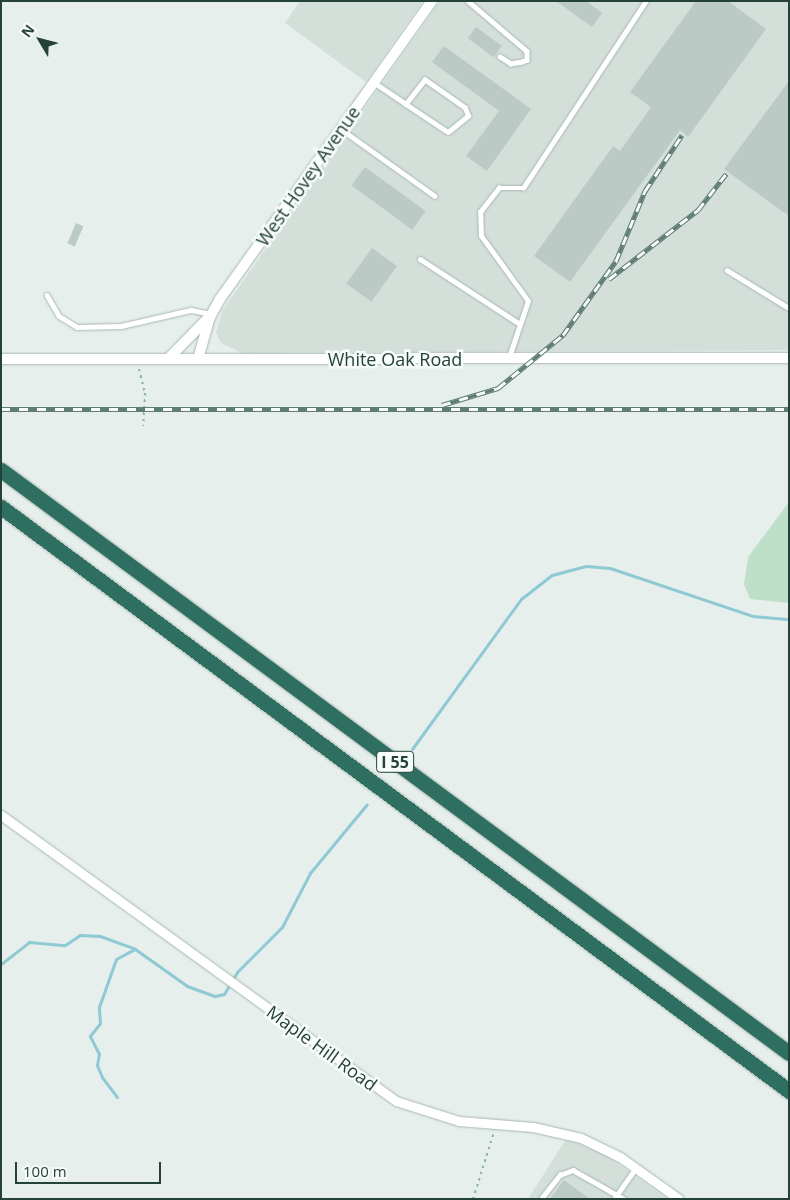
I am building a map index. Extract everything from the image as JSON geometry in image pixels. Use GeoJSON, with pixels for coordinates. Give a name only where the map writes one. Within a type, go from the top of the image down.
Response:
{"type":"FeatureCollection","features":[{"type":"Feature","properties":{"kind":"highway","name":"I 55"},"geometry":{"type":"LineString","coordinates":[[1,470],[789,1053]]}},
{"type":"Feature","properties":{"kind":"highway","name":"I 55"},"geometry":{"type":"LineString","coordinates":[[1,507],[789,1091]]}},
{"type":"Feature","properties":{"kind":"street","name":"West Hovey Avenue"},"geometry":{"type":"LineString","coordinates":[[198,359],[210,315],[432,1]]}},
{"type":"Feature","properties":{"kind":"street"},"geometry":{"type":"LineString","coordinates":[[168,359],[210,315]]}},
{"type":"Feature","properties":{"kind":"street","name":"White Oak Road"},"geometry":{"type":"LineString","coordinates":[[1,359],[789,358]]}},
{"type":"Feature","properties":{"kind":"street","name":"Maple Hill Road"},"geometry":{"type":"LineString","coordinates":[[1,816],[396,1101],[459,1121],[574,1136],[636,1168],[679,1199]]}},
{"type":"Feature","properties":{"kind":"lane"},"geometry":{"type":"LineString","coordinates":[[468,1],[527,51],[527,60],[522,62],[511,64],[500,57]]}},
{"type":"Feature","properties":{"kind":"lane"},"geometry":{"type":"LineString","coordinates":[[508,359],[528,301],[482,236],[480,212],[499,188],[522,188],[646,1]]}},
{"type":"Feature","properties":{"kind":"lane"},"geometry":{"type":"LineString","coordinates":[[374,82],[406,104],[448,132],[468,116],[465,108],[425,80],[406,104]]}},
{"type":"Feature","properties":{"kind":"lane"},"geometry":{"type":"LineString","coordinates":[[341,129],[435,196]]}},
{"type":"Feature","properties":{"kind":"lane"},"geometry":{"type":"LineString","coordinates":[[420,259],[520,324]]}},
{"type":"Feature","properties":{"kind":"lane"},"geometry":{"type":"LineString","coordinates":[[727,270],[789,308]]}},
{"type":"Feature","properties":{"kind":"lane"},"geometry":{"type":"LineString","coordinates":[[47,295],[59,316],[77,327],[121,326],[192,310],[210,315]]}},
{"type":"Feature","properties":{"kind":"lane"},"geometry":{"type":"LineString","coordinates":[[616,1196],[636,1168]]}},
{"type":"Feature","properties":{"kind":"lane"},"geometry":{"type":"LineString","coordinates":[[541,1199],[560,1175],[573,1170],[624,1199]]}},
{"type":"Feature","properties":{"kind":"path"},"geometry":{"type":"LineString","coordinates":[[137,359],[145,393],[143,426]]}},
{"type":"Feature","properties":{"kind":"path"},"geometry":{"type":"LineString","coordinates":[[473,1199],[496,1125]]}},
{"type":"Feature","properties":{"kind":"shaded area"},"geometry":{"type":"Polygon","coordinates":[[[300,1],[423,1],[366,82],[285,23],[300,1]]]}},
{"type":"Feature","properties":{"kind":"shaded area"},"geometry":{"type":"Polygon","coordinates":[[[440,1],[789,1],[789,350],[242,353],[221,343],[216,333],[222,311],[440,1]]]}},
{"type":"Feature","properties":{"kind":"shaded area"},"geometry":{"type":"Polygon","coordinates":[[[566,1139],[604,1154],[668,1199],[528,1199],[566,1139]]]}},
{"type":"Feature","properties":{"kind":"green space"},"geometry":{"type":"Polygon","coordinates":[[[789,502],[789,603],[750,599],[744,584],[748,557],[789,502]]]}},
{"type":"Feature","properties":{"kind":"building"},"geometry":{"type":"Polygon","coordinates":[[[556,1],[586,1],[602,13],[592,27],[556,1]]]}},
{"type":"Feature","properties":{"kind":"building"},"geometry":{"type":"Polygon","coordinates":[[[696,1],[728,1],[766,29],[688,137],[680,130],[570,282],[534,256],[613,146],[620,151],[651,107],[630,92],[696,1]]]}},
{"type":"Feature","properties":{"kind":"building"},"geometry":{"type":"Polygon","coordinates":[[[476,27],[502,46],[494,57],[468,38],[476,27]]]}},
{"type":"Feature","properties":{"kind":"building"},"geometry":{"type":"Polygon","coordinates":[[[444,46],[531,109],[487,171],[466,156],[499,111],[432,62],[444,46]]]}},
{"type":"Feature","properties":{"kind":"building"},"geometry":{"type":"Polygon","coordinates":[[[789,81],[789,216],[724,169],[789,81]]]}},
{"type":"Feature","properties":{"kind":"building"},"geometry":{"type":"Polygon","coordinates":[[[365,167],[426,211],[412,230],[351,186],[365,167]]]}},
{"type":"Feature","properties":{"kind":"building"},"geometry":{"type":"Polygon","coordinates":[[[76,223],[83,226],[75,246],[67,243],[76,223]]]}},
{"type":"Feature","properties":{"kind":"building"},"geometry":{"type":"Polygon","coordinates":[[[372,248],[397,266],[371,302],[346,284],[372,248]]]}},
{"type":"Feature","properties":{"kind":"building"},"geometry":{"type":"Polygon","coordinates":[[[564,1180],[590,1199],[550,1199],[564,1180]]]}},
{"type":"Feature","properties":{"kind":"waterway"},"geometry":{"type":"LineString","coordinates":[[412,749],[521,599],[552,575],[586,566],[610,568],[753,616],[789,619]]}},
{"type":"Feature","properties":{"kind":"waterway"},"geometry":{"type":"LineString","coordinates":[[1,964],[29,942],[65,945],[80,935],[100,936],[135,949],[187,986],[215,996],[224,994],[237,972],[282,927],[310,873],[367,804]]}},
{"type":"Feature","properties":{"kind":"waterway"},"geometry":{"type":"LineString","coordinates":[[117,1097],[102,1077],[97,1065],[99,1054],[90,1036],[100,1023],[99,1007],[116,959],[135,949]]}},
{"type":"Feature","properties":{"kind":"railway"},"geometry":{"type":"LineString","coordinates":[[442,405],[498,388],[563,335],[616,261],[645,191],[682,135]]}},
{"type":"Feature","properties":{"kind":"railway"},"geometry":{"type":"LineString","coordinates":[[609,279],[698,210],[726,174]]}},
{"type":"Feature","properties":{"kind":"railway"},"geometry":{"type":"LineString","coordinates":[[1,409],[789,409]]}}]}
